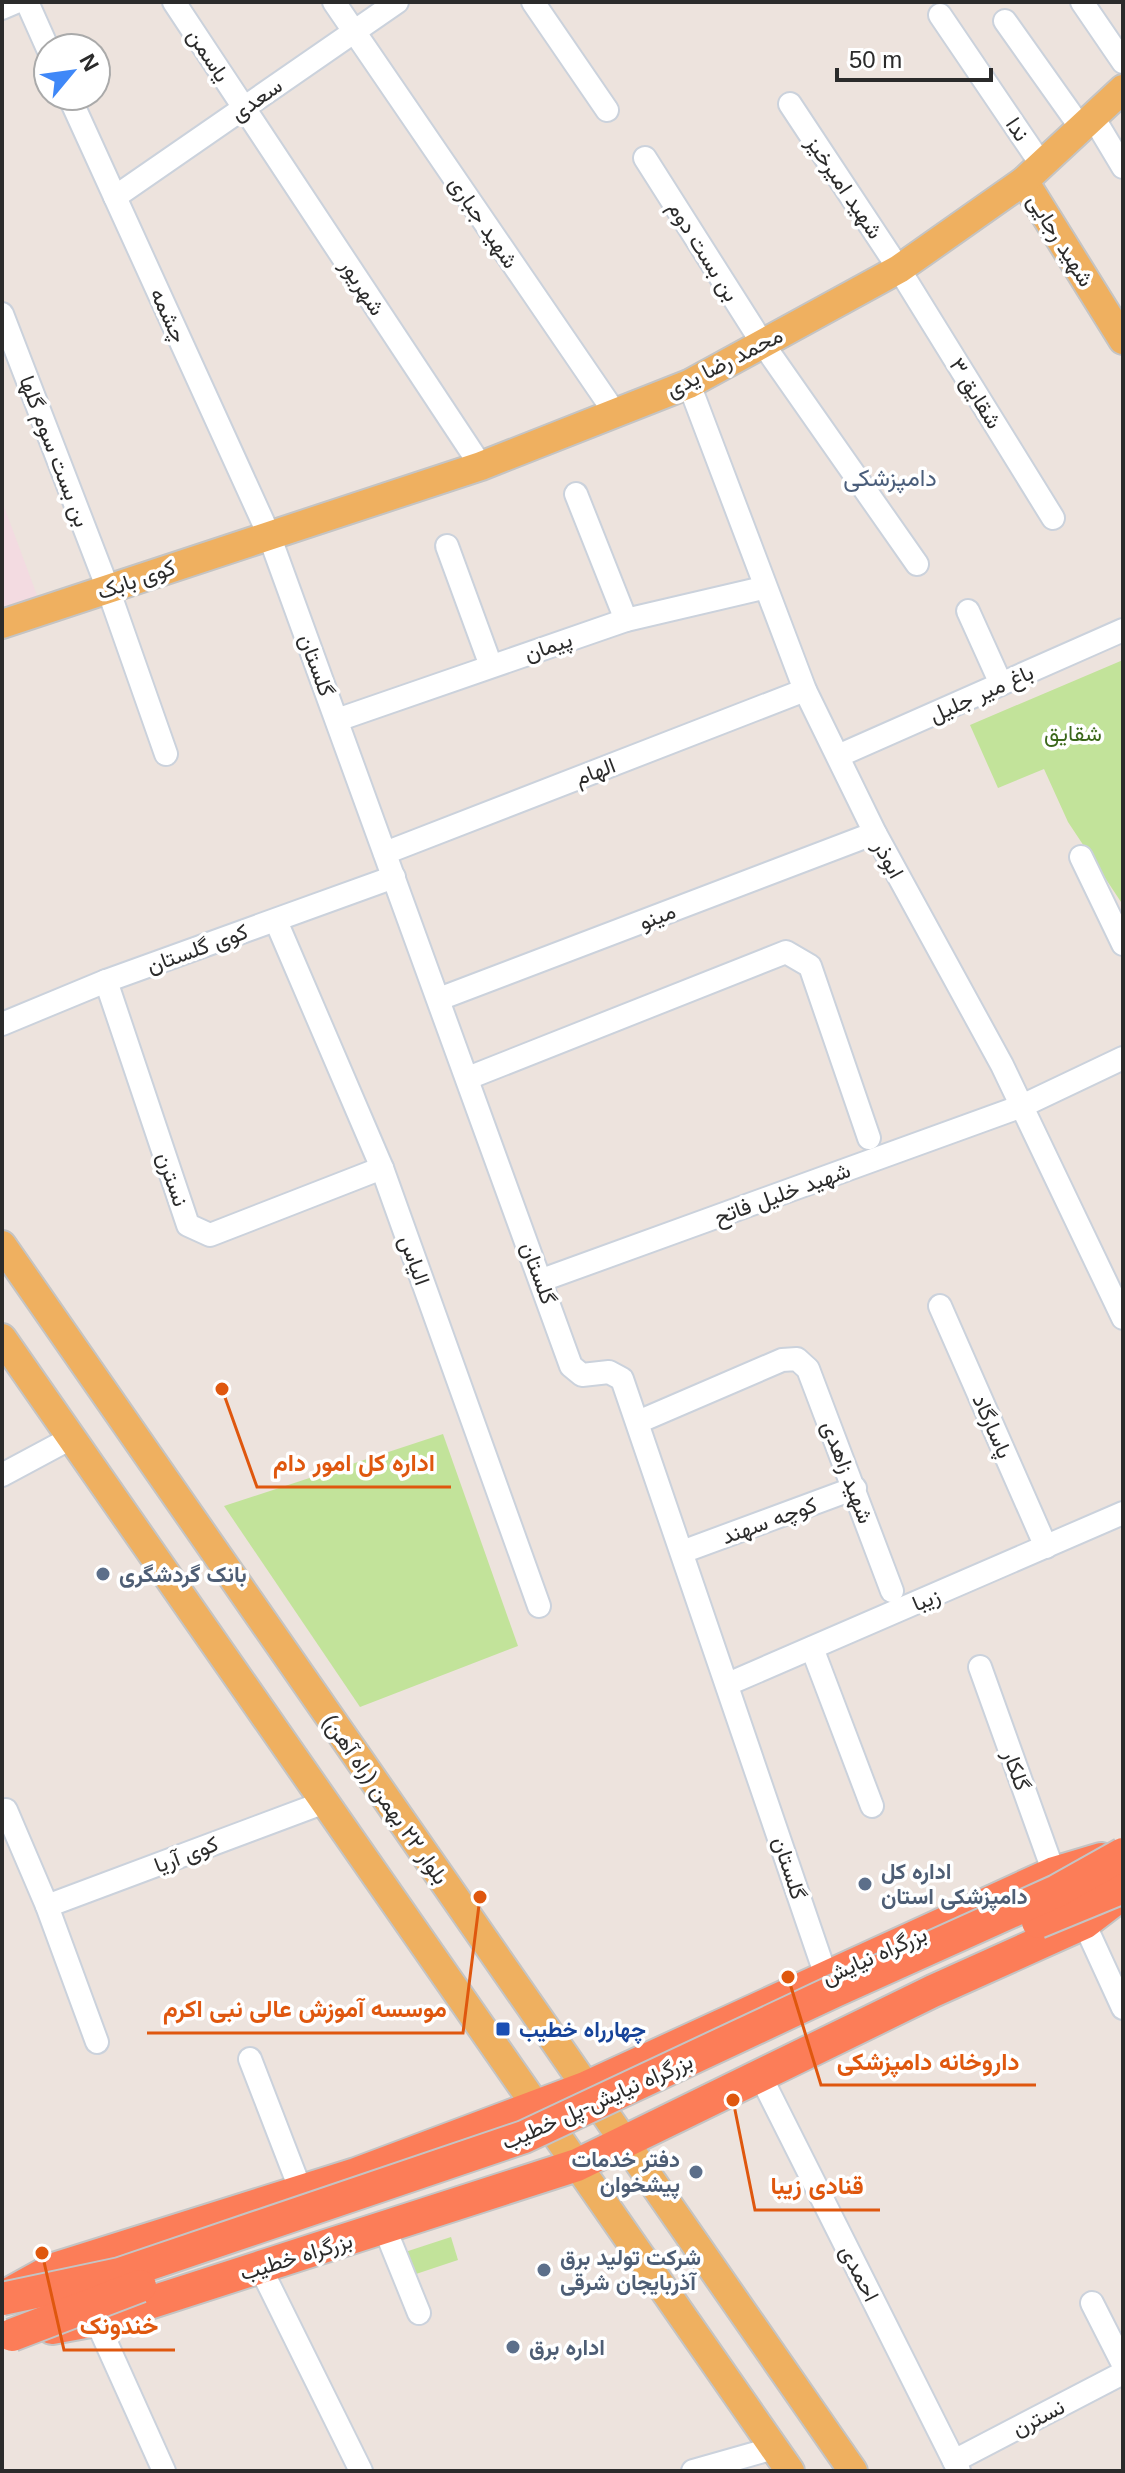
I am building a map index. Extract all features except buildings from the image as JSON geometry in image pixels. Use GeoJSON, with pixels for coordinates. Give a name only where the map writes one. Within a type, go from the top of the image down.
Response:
{"type":"FeatureCollection","features":[{"type":"Feature","properties":{"kind":"highway","name":"بزرگراه نیایش"},"geometry":{"type":"LineString","coordinates":[[537,2106],[585,2088],[1054,1873],[1123,1853]]}},
{"type":"Feature","properties":{"kind":"highway","name":"بزرگراه نیایش-پل خطیب"},"geometry":{"type":"LineString","coordinates":[[2,2298],[120,2274],[524,2137],[1057,1891],[1123,1853]]}},
{"type":"Feature","properties":{"kind":"highway","name":"بزرگراه نیایش-پل خطیب"},"geometry":{"type":"LineString","coordinates":[[5,2338],[125,2291],[531,2156],[841,2009],[1123,1887]]}},
{"type":"Feature","properties":{"kind":"highway"},"geometry":{"type":"LineString","coordinates":[[624,2142],[1084,1923],[1123,1893]]}},
{"type":"Feature","properties":{"kind":"highway"},"geometry":{"type":"LineString","coordinates":[[733,2020],[760,2075]]}},
{"type":"Feature","properties":{"kind":"highway"},"geometry":{"type":"LineString","coordinates":[[2,2298],[54,2269],[356,2174],[537,2106]]}},
{"type":"Feature","properties":{"kind":"highway","name":"بزرگراه خطیب"},"geometry":{"type":"LineString","coordinates":[[5,2338],[96,2320],[380,2231],[577,2165],[624,2142]]}},
{"type":"Feature","properties":{"kind":"highway"},"geometry":{"type":"LineString","coordinates":[[410,2153],[400,2173],[404,2194],[411,2203],[432,2214]]}},
{"type":"Feature","properties":{"kind":"highway"},"geometry":{"type":"LineString","coordinates":[[356,2174],[374,2174],[389,2182],[396,2200],[391,2220],[380,2231]]}},
{"type":"Feature","properties":{"kind":"main road","name":"محمد رضا یدی"},"geometry":{"type":"LineString","coordinates":[[269,535],[481,466],[689,384],[899,269],[1033,172],[1123,89]]}},
{"type":"Feature","properties":{"kind":"main road","name":"شهید رجایی"},"geometry":{"type":"LineString","coordinates":[[1033,172],[1123,340]]}},
{"type":"Feature","properties":{"kind":"main road","name":"کوی بابک"},"geometry":{"type":"LineString","coordinates":[[2,624],[269,535]]}},
{"type":"Feature","properties":{"kind":"main road","name":"بلوار ۲۲ بهمن (راه آهن)"},"geometry":{"type":"LineString","coordinates":[[2,1245],[853,2471]]}},
{"type":"Feature","properties":{"kind":"main road"},"geometry":{"type":"LineString","coordinates":[[2,1338],[790,2471]]}},
{"type":"Feature","properties":{"kind":"street"},"geometry":{"type":"LineString","coordinates":[[2,8],[16,2]]}},
{"type":"Feature","properties":{"kind":"street"},"geometry":{"type":"LineString","coordinates":[[27,2],[40,32]]}},
{"type":"Feature","properties":{"kind":"street","name":"یاسمن"},"geometry":{"type":"LineString","coordinates":[[174,2],[244,108]]}},
{"type":"Feature","properties":{"kind":"street","name":"شهید جباری"},"geometry":{"type":"LineString","coordinates":[[334,2],[615,413]]}},
{"type":"Feature","properties":{"kind":"street","name":"سعدی"},"geometry":{"type":"LineString","coordinates":[[115,197],[397,2]]}},
{"type":"Feature","properties":{"kind":"street"},"geometry":{"type":"LineString","coordinates":[[533,2],[607,110]]}},
{"type":"Feature","properties":{"kind":"street"},"geometry":{"type":"LineString","coordinates":[[1082,2],[1123,62]]}},
{"type":"Feature","properties":{"kind":"street","name":"ندا"},"geometry":{"type":"LineString","coordinates":[[940,15],[1033,172]]}},
{"type":"Feature","properties":{"kind":"street"},"geometry":{"type":"LineString","coordinates":[[1005,21],[1123,167]]}},
{"type":"Feature","properties":{"kind":"street","name":"شهید امیرخیز"},"geometry":{"type":"LineString","coordinates":[[790,104],[899,269]]}},
{"type":"Feature","properties":{"kind":"street","name":"شهریور"},"geometry":{"type":"LineString","coordinates":[[244,108],[481,466]]}},
{"type":"Feature","properties":{"kind":"street","name":"چشمه"},"geometry":{"type":"LineString","coordinates":[[76,112],[269,535]]}},
{"type":"Feature","properties":{"kind":"street","name":"بن بست دوم"},"geometry":{"type":"LineString","coordinates":[[645,158],[763,344],[917,564]]}},
{"type":"Feature","properties":{"kind":"street","name":"شقایق ۳"},"geometry":{"type":"LineString","coordinates":[[899,269],[1053,518]]}},
{"type":"Feature","properties":{"kind":"street","name":"بن بست سوم گلها"},"geometry":{"type":"LineString","coordinates":[[2,314],[108,589],[166,754]]}},
{"type":"Feature","properties":{"kind":"street","name":"ابوذر"},"geometry":{"type":"LineString","coordinates":[[689,384],[763,588],[805,690],[875,833],[1022,1106],[1123,1318]]}},
{"type":"Feature","properties":{"kind":"street"},"geometry":{"type":"LineString","coordinates":[[576,494],[626,620]]}},
{"type":"Feature","properties":{"kind":"street","name":"گلستان"},"geometry":{"type":"LineString","coordinates":[[269,535],[575,1372],[616,1373],[622,1379],[826,1976]]}},
{"type":"Feature","properties":{"kind":"street"},"geometry":{"type":"LineString","coordinates":[[447,546],[491,666]]}},
{"type":"Feature","properties":{"kind":"street","name":"پیمان"},"geometry":{"type":"LineString","coordinates":[[337,720],[626,620],[763,588]]}},
{"type":"Feature","properties":{"kind":"street"},"geometry":{"type":"LineString","coordinates":[[968,611],[1001,684]]}},
{"type":"Feature","properties":{"kind":"street","name":"باغ میر جلیل"},"geometry":{"type":"LineString","coordinates":[[838,756],[1123,630]]}},
{"type":"Feature","properties":{"kind":"street","name":"الهام"},"geometry":{"type":"LineString","coordinates":[[385,853],[805,690]]}},
{"type":"Feature","properties":{"kind":"street","name":"مینو"},"geometry":{"type":"LineString","coordinates":[[439,999],[875,833]]}},
{"type":"Feature","properties":{"kind":"street"},"geometry":{"type":"LineString","coordinates":[[1081,857],[1123,944]]}},
{"type":"Feature","properties":{"kind":"street","name":"کوی گلستان"},"geometry":{"type":"LineString","coordinates":[[2,1024],[106,981],[394,877]]}},
{"type":"Feature","properties":{"kind":"street","name":"الیاس"},"geometry":{"type":"LineString","coordinates":[[276,921],[382,1168],[539,1606]]}},
{"type":"Feature","properties":{"kind":"street"},"geometry":{"type":"LineString","coordinates":[[468,1078],[786,952],[810,966],[869,1138]]}},
{"type":"Feature","properties":{"kind":"street","name":"نسترن"},"geometry":{"type":"LineString","coordinates":[[106,981],[188,1225],[210,1235],[382,1168]]}},
{"type":"Feature","properties":{"kind":"street","name":"شهید خلیل فاتح"},"geometry":{"type":"LineString","coordinates":[[542,1280],[1022,1106],[1123,1058]]}},
{"type":"Feature","properties":{"kind":"street","name":"پاسارگاد"},"geometry":{"type":"LineString","coordinates":[[940,1306],[1046,1547]]}},
{"type":"Feature","properties":{"kind":"street","name":"شهید زاهدی"},"geometry":{"type":"LineString","coordinates":[[638,1422],[782,1360],[797,1359],[808,1369],[892,1591]]}},
{"type":"Feature","properties":{"kind":"street"},"geometry":{"type":"LineString","coordinates":[[2,1475],[71,1438]]}},
{"type":"Feature","properties":{"kind":"street","name":"کوچه سهند"},"geometry":{"type":"LineString","coordinates":[[682,1552],[855,1488]]}},
{"type":"Feature","properties":{"kind":"street","name":"زیبا"},"geometry":{"type":"LineString","coordinates":[[728,1684],[1123,1513]]}},
{"type":"Feature","properties":{"kind":"street"},"geometry":{"type":"LineString","coordinates":[[812,1648],[872,1806]]}},
{"type":"Feature","properties":{"kind":"street","name":"گلکار"},"geometry":{"type":"LineString","coordinates":[[980,1667],[1054,1873]]}},
{"type":"Feature","properties":{"kind":"street","name":"کوی آریا"},"geometry":{"type":"LineString","coordinates":[[47,1906],[325,1802]]}},
{"type":"Feature","properties":{"kind":"street"},"geometry":{"type":"LineString","coordinates":[[6,1810],[47,1906],[97,2042]]}},
{"type":"Feature","properties":{"kind":"street"},"geometry":{"type":"LineString","coordinates":[[1084,1923],[1123,2008]]}},
{"type":"Feature","properties":{"kind":"street"},"geometry":{"type":"LineString","coordinates":[[250,2059],[301,2191]]}},
{"type":"Feature","properties":{"kind":"street","name":"احمدی"},"geometry":{"type":"LineString","coordinates":[[760,2075],[956,2466]]}},
{"type":"Feature","properties":{"kind":"street"},"geometry":{"type":"LineString","coordinates":[[380,2231],[419,2313]]}},
{"type":"Feature","properties":{"kind":"street"},"geometry":{"type":"LineString","coordinates":[[260,2267],[361,2471]]}},
{"type":"Feature","properties":{"kind":"street"},"geometry":{"type":"LineString","coordinates":[[1092,2303],[1123,2364]]}},
{"type":"Feature","properties":{"kind":"street"},"geometry":{"type":"LineString","coordinates":[[96,2320],[164,2471]]}},
{"type":"Feature","properties":{"kind":"street","name":"نسترن"},"geometry":{"type":"LineString","coordinates":[[956,2466],[1123,2373]]}},
{"type":"Feature","properties":{"kind":"street"},"geometry":{"type":"LineString","coordinates":[[693,2471],[774,2448]]}},
{"type":"Feature","properties":{"kind":"shaded area"},"geometry":{"type":"Polygon","coordinates":[[[2,501],[38,598],[2,610],[2,501]]]}},
{"type":"Feature","properties":{"kind":"green space","name":"شقایق"},"geometry":{"type":"Polygon","coordinates":[[[1123,660],[1123,905],[1068,822],[1044,769],[998,788],[970,725],[1123,660]]]}},
{"type":"Feature","properties":{"kind":"green space"},"geometry":{"type":"Polygon","coordinates":[[[443,1434],[518,1646],[360,1707],[224,1506],[443,1434]]]}},
{"type":"Feature","properties":{"kind":"green space"},"geometry":{"type":"Polygon","coordinates":[[[451,2237],[458,2260],[410,2276],[402,2253],[451,2237]]]}},
{"type":"Feature","properties":{"kind":"place","name":"اداره کل امور دام"},"geometry":{"type":"Point","coordinates":[222,1389]}},
{"type":"Feature","properties":{"kind":"place","name":"بانک گردشگری"},"geometry":{"type":"Point","coordinates":[103,1574]}},
{"type":"Feature","properties":{"kind":"place","name":"اداره کل دامپزشکی استان"},"geometry":{"type":"Point","coordinates":[865,1884]}},
{"type":"Feature","properties":{"kind":"place","name":"موسسه آموزش عالی نبی اکرم"},"geometry":{"type":"Point","coordinates":[480,1897]}},
{"type":"Feature","properties":{"kind":"place","name":"داروخانه دامپزشکی"},"geometry":{"type":"Point","coordinates":[788,1977]}},
{"type":"Feature","properties":{"kind":"place","name":"چهارراه خطیب"},"geometry":{"type":"Point","coordinates":[503,2029]}},
{"type":"Feature","properties":{"kind":"place","name":"قنادی زیبا"},"geometry":{"type":"Point","coordinates":[733,2100]}},
{"type":"Feature","properties":{"kind":"place","name":"دفتر خدمات پیشخوان"},"geometry":{"type":"Point","coordinates":[696,2172]}},
{"type":"Feature","properties":{"kind":"place","name":"خندونک"},"geometry":{"type":"Point","coordinates":[42,2253]}},
{"type":"Feature","properties":{"kind":"place","name":"شرکت تولید برق آذربایجان شرقی"},"geometry":{"type":"Point","coordinates":[544,2270]}},
{"type":"Feature","properties":{"kind":"place","name":"اداره برق"},"geometry":{"type":"Point","coordinates":[513,2347]}},
{"type":"Feature","properties":{"kind":"district","name":"دامپزشکی"},"geometry":{"type":"Point","coordinates":[890,478]}}]}
